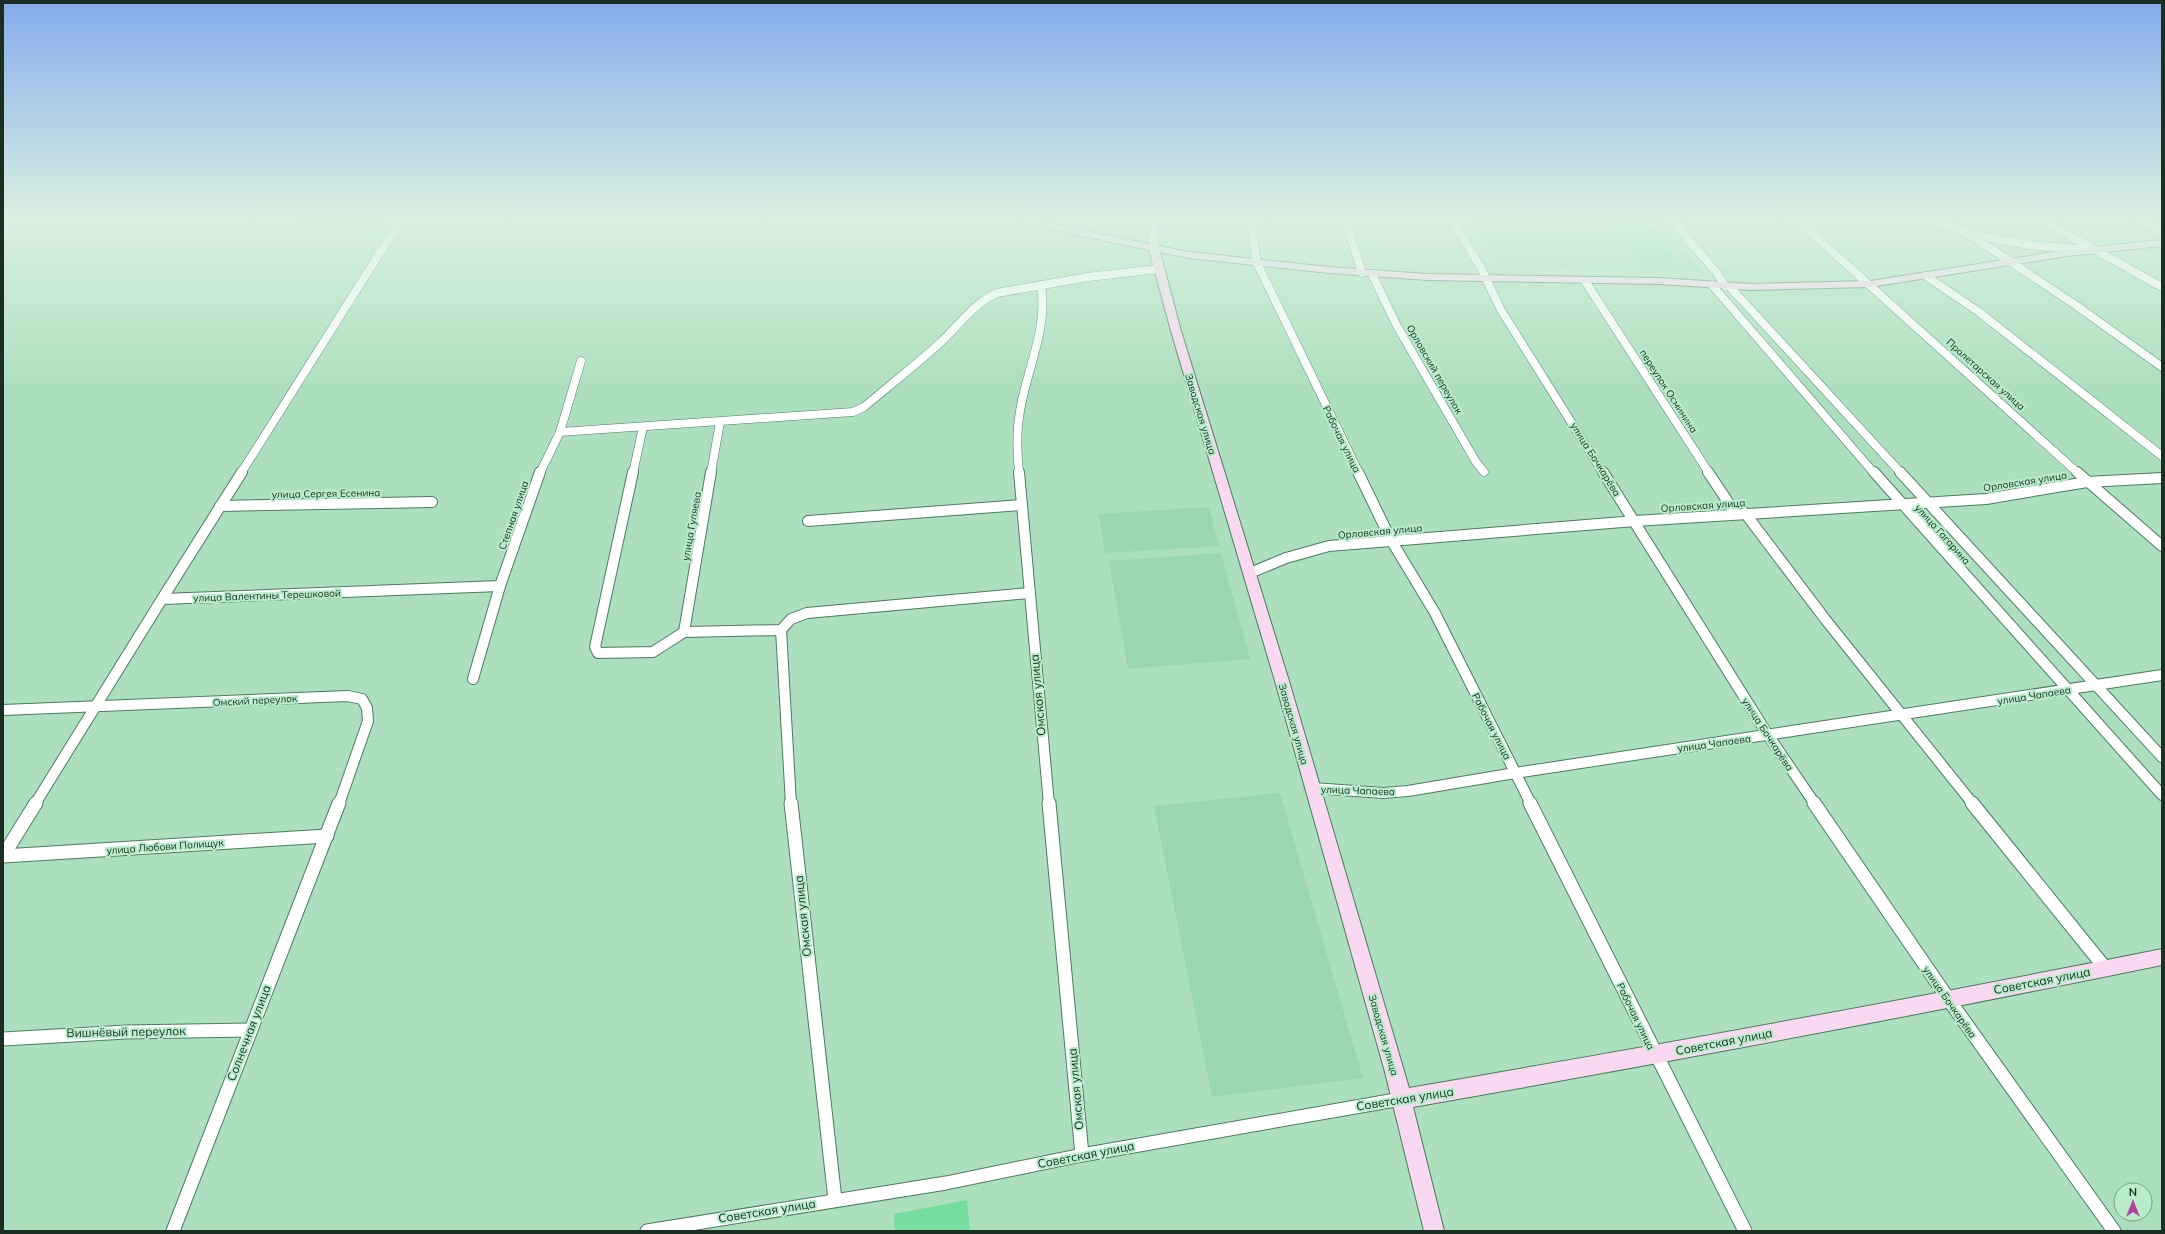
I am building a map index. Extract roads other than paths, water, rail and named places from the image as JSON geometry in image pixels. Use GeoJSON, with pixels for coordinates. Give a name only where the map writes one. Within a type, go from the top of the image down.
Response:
{"type":"FeatureCollection","features":[{"type":"Feature","properties":{"kind":"street"},"geometry":{"type":"LineString","coordinates":[[3,856],[94,707],[366,276]]}},
{"type":"Feature","properties":{"kind":"street"},"geometry":{"type":"LineString","coordinates":[[560,432],[853,412],[864,407],[943,340],[960,324],[967,312],[983,298],[997,293],[1092,276]]}},
{"type":"Feature","properties":{"kind":"street","name":"Заводская улица"},"geometry":{"type":"LineString","coordinates":[[1160,276],[1250,573],[1395,1072],[1434,1231]]}},
{"type":"Feature","properties":{"kind":"street","name":"Рабочая улица"},"geometry":{"type":"LineString","coordinates":[[1263,276],[1391,540],[1435,613],[1745,1231]]}},
{"type":"Feature","properties":{"kind":"street","name":"Орловский переулок"},"geometry":{"type":"LineString","coordinates":[[1373,276],[1397,326],[1476,462],[1484,472]]}},
{"type":"Feature","properties":{"kind":"street"},"geometry":{"type":"LineString","coordinates":[[1408,276],[1486,279],[1685,282],[1727,286],[1787,288],[1870,284],[1926,276],[1979,312],[2162,456]]}},
{"type":"Feature","properties":{"kind":"street","name":"улица Бочкарёва"},"geometry":{"type":"LineString","coordinates":[[1484,276],[1501,310],[1635,521],[1768,735],[1949,1000],[2114,1231]]}},
{"type":"Feature","properties":{"kind":"street","name":"улица Гагарина"},"geometry":{"type":"LineString","coordinates":[[1719,276],[2162,757]]}},
{"type":"Feature","properties":{"kind":"street","name":"Пролетарская улица"},"geometry":{"type":"LineString","coordinates":[[1860,276],[2087,482],[2162,546]]}},
{"type":"Feature","properties":{"kind":"street"},"geometry":{"type":"LineString","coordinates":[[2032,276],[2162,367]]}},
{"type":"Feature","properties":{"kind":"street"},"geometry":{"type":"LineString","coordinates":[[2140,276],[2162,287]]}},
{"type":"Feature","properties":{"kind":"street","name":"переулок Осминина"},"geometry":{"type":"LineString","coordinates":[[1585,280],[1666,409],[1741,514],[1904,714],[2106,968]]}},
{"type":"Feature","properties":{"kind":"street","name":"Омская улица"},"geometry":{"type":"LineString","coordinates":[[1040,285],[1043,302],[1035,362],[1021,405],[1017,454],[1028,593],[1082,1155]]}},
{"type":"Feature","properties":{"kind":"street","name":"улица Гагарина"},"geometry":{"type":"LineString","coordinates":[[1712,285],[1900,503],[2162,795]]}},
{"type":"Feature","properties":{"kind":"street","name":"Степная улица"},"geometry":{"type":"LineString","coordinates":[[473,679],[500,586],[539,474],[560,432],[581,361]]}},
{"type":"Feature","properties":{"kind":"street","name":"улица Гуляева"},"geometry":{"type":"LineString","coordinates":[[684,632],[720,422]]}},
{"type":"Feature","properties":{"kind":"street"},"geometry":{"type":"LineString","coordinates":[[643,427],[596,647],[598,653],[606,655],[653,652],[684,632],[781,630],[791,619],[807,613],[1028,593]]}},
{"type":"Feature","properties":{"kind":"street","name":"Орловская улица"},"geometry":{"type":"LineString","coordinates":[[1250,573],[1286,558],[1329,546],[1635,521],[1927,501],[1986,499],[2087,482],[2162,478]]}},
{"type":"Feature","properties":{"kind":"street","name":"улица Сергея Есенина"},"geometry":{"type":"LineString","coordinates":[[220,506],[432,502]]}},
{"type":"Feature","properties":{"kind":"street"},"geometry":{"type":"LineString","coordinates":[[808,520],[1022,505]]}},
{"type":"Feature","properties":{"kind":"street","name":"улица Валентины Терешковой"},"geometry":{"type":"LineString","coordinates":[[162,599],[500,586]]}},
{"type":"Feature","properties":{"kind":"street","name":"Омская улица"},"geometry":{"type":"LineString","coordinates":[[781,630],[790,795],[835,1200]]}},
{"type":"Feature","properties":{"kind":"street","name":"улица Чапаева"},"geometry":{"type":"LineString","coordinates":[[1313,788],[1383,793],[1408,791],[1515,773],[2162,675]]}},
{"type":"Feature","properties":{"kind":"street","name":"Омский переулок"},"geometry":{"type":"LineString","coordinates":[[3,710],[348,696],[362,699],[367,708],[368,721],[327,836]]}},
{"type":"Feature","properties":{"kind":"street","name":"улица Любови Полищук"},"geometry":{"type":"LineString","coordinates":[[3,856],[327,836]]}},
{"type":"Feature","properties":{"kind":"street","name":"Солнечная улица"},"geometry":{"type":"LineString","coordinates":[[173,1231],[204,1154],[250,1030],[327,836]]}},
{"type":"Feature","properties":{"kind":"street","name":"Советская улица"},"geometry":{"type":"LineString","coordinates":[[647,1231],[946,1183],[1082,1155],[1656,1055],[1803,1026],[1949,1000],[2162,957]]}},
{"type":"Feature","properties":{"kind":"street","name":"Вишнёвый переулок"},"geometry":{"type":"LineString","coordinates":[[3,1039],[63,1033],[137,1030],[250,1030]]}}]}
